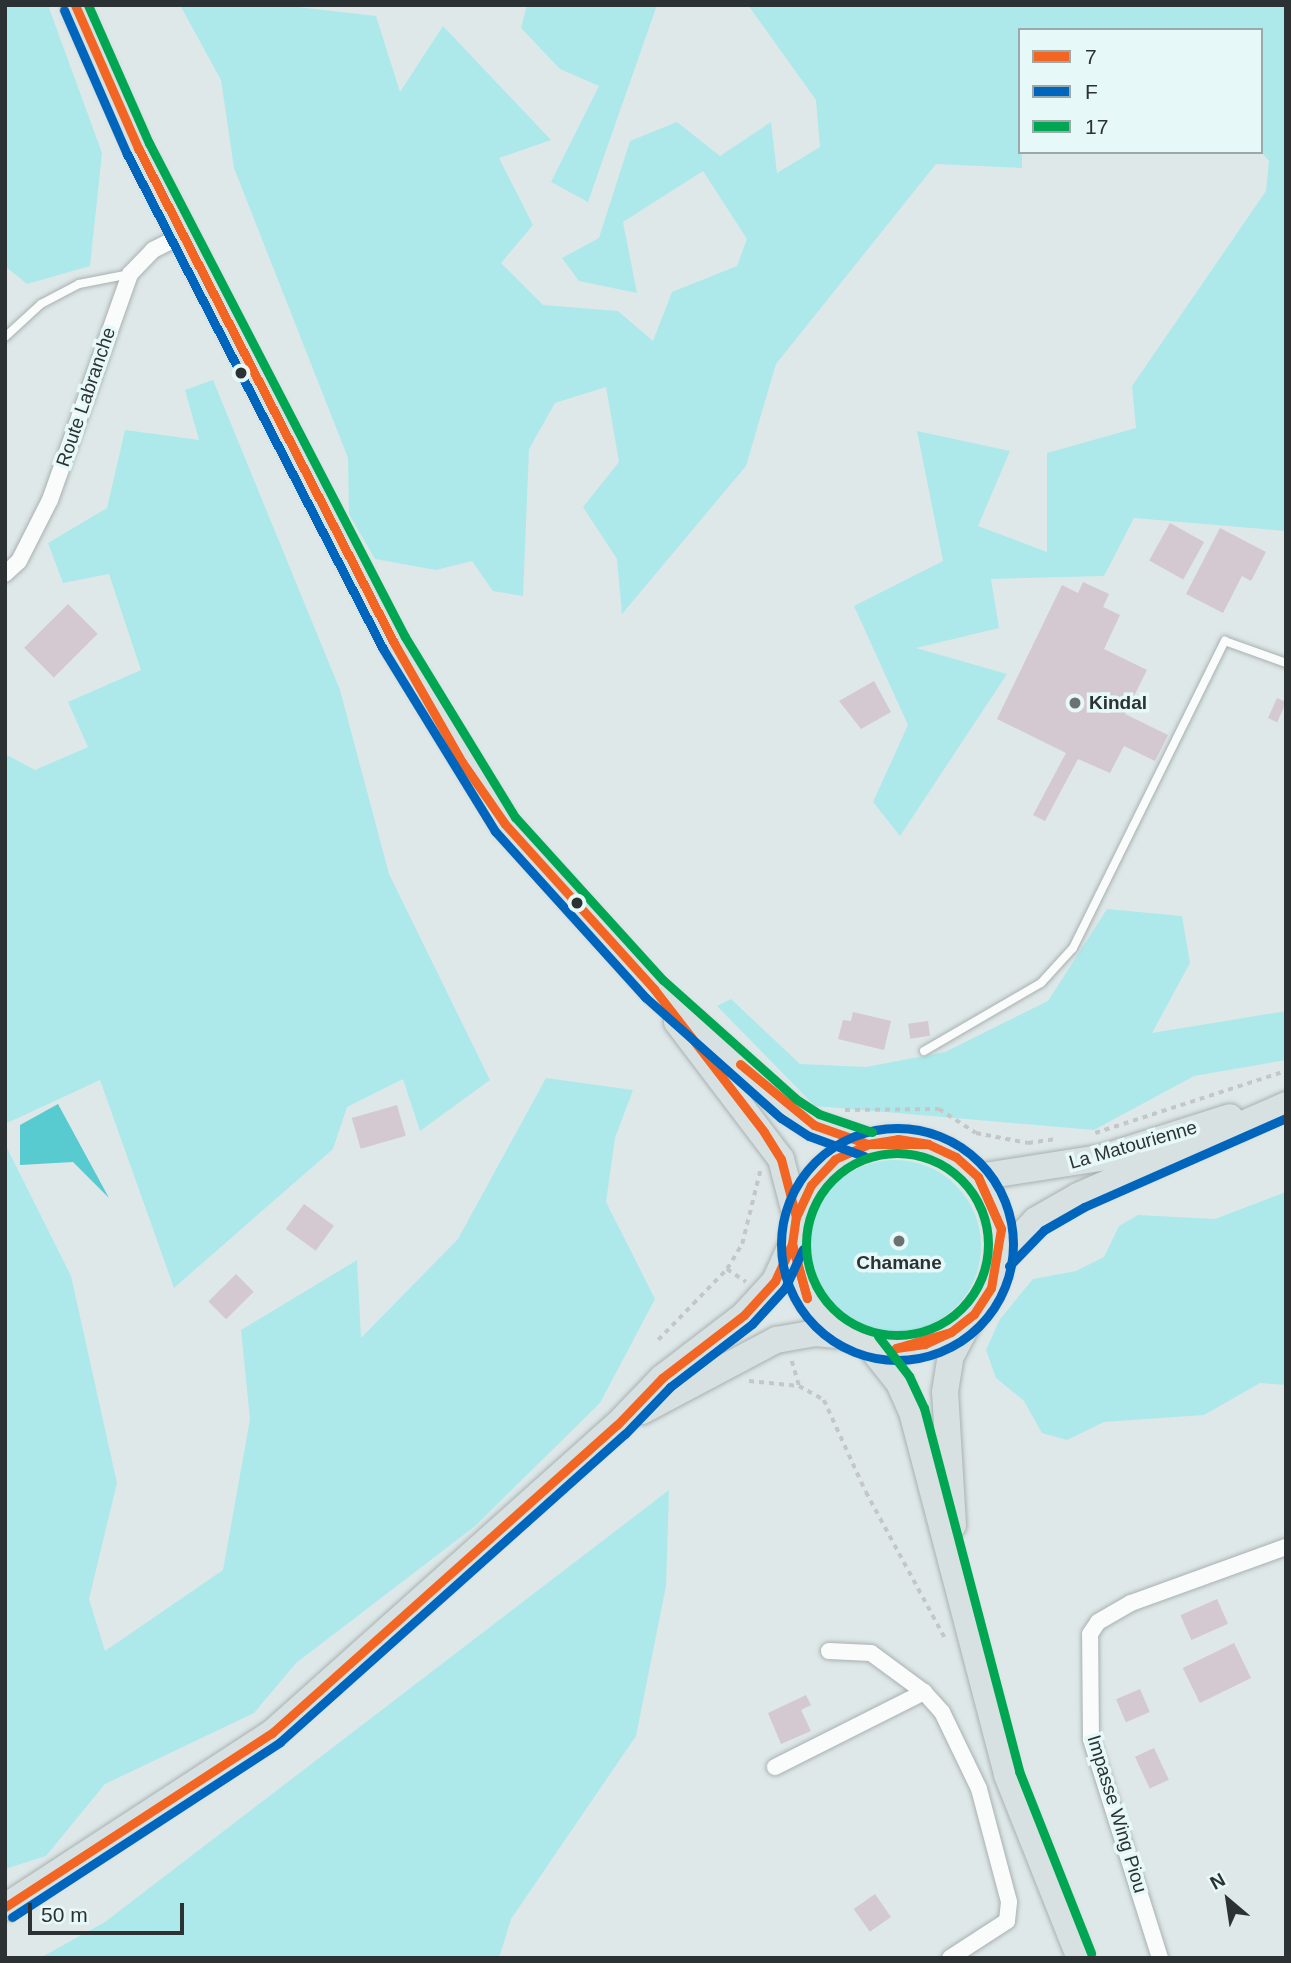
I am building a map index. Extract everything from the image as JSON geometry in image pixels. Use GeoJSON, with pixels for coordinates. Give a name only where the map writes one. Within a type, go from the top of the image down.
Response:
{"type":"FeatureCollection","features":[{"type":"Feature","properties":{"kind":"main road"},"geometry":{"type":"LineString","coordinates":[[75,5],[93,55],[394,643],[462,762],[537,864],[654,989],[789,1109],[814,1125],[867,1143],[928,1144],[956,1157],[978,1177],[993,1201],[1000,1258],[991,1288],[951,1356],[945,1392],[959,1593]]}},
{"type":"Feature","properties":{"kind":"main road"},"geometry":{"type":"LineString","coordinates":[[654,989],[781,1159],[796,1217]]}},
{"type":"Feature","properties":{"kind":"main road","name":"La Matourienne"},"geometry":{"type":"LineString","coordinates":[[978,1177],[1105,1157],[1286,1103]]}},
{"type":"Feature","properties":{"kind":"main road","name":"La Matourienne"},"geometry":{"type":"LineString","coordinates":[[1000,1258],[1037,1220],[1078,1196],[1286,1103]]}},
{"type":"Feature","properties":{"kind":"main road"},"geometry":{"type":"LineString","coordinates":[[5,1907],[272,1733],[617,1426],[662,1378],[764,1296],[792,1244],[796,1217],[811,1185],[827,1168],[867,1143]]}},
{"type":"Feature","properties":{"kind":"main road"},"geometry":{"type":"LineString","coordinates":[[792,1244],[807,1298],[858,1340],[899,1383],[912,1412],[1007,1775],[1080,1958]]}},
{"type":"Feature","properties":{"kind":"main road"},"geometry":{"type":"LineString","coordinates":[[617,1426],[726,1362],[776,1340],[814,1333],[858,1340],[925,1344],[951,1332],[974,1314]]}},
{"type":"Feature","properties":{"kind":"street","name":"Route Labranche"},"geometry":{"type":"LineString","coordinates":[[5,575],[19,561],[50,500],[130,274],[153,250],[183,234]]}},
{"type":"Feature","properties":{"kind":"street","name":"Impasse Wing Piou"},"geometry":{"type":"LineString","coordinates":[[1160,1958],[1091,1739],[1090,1634],[1098,1622],[1132,1603],[1286,1547]]}},
{"type":"Feature","properties":{"kind":"street"},"geometry":{"type":"LineString","coordinates":[[830,1651],[871,1654],[924,1692],[942,1712],[979,1789],[1009,1902],[1007,1921],[950,1958]]}},
{"type":"Feature","properties":{"kind":"street"},"geometry":{"type":"LineString","coordinates":[[775,1767],[924,1692]]}},
{"type":"Feature","properties":{"kind":"street"},"geometry":{"type":"LineString","coordinates":[[979,1789],[1007,1775]]}},
{"type":"Feature","properties":{"kind":"lane"},"geometry":{"type":"LineString","coordinates":[[5,337],[41,304],[79,284],[130,274]]}},
{"type":"Feature","properties":{"kind":"lane"},"geometry":{"type":"LineString","coordinates":[[925,1051],[1041,983],[1073,948],[1224,641],[1286,663]]}},
{"type":"Feature","properties":{"kind":"path"},"geometry":{"type":"LineString","coordinates":[[1080,1136],[1286,1071]]}},
{"type":"Feature","properties":{"kind":"path"},"geometry":{"type":"LineString","coordinates":[[832,1110],[939,1109],[976,1133],[1028,1143],[1067,1137]]}},
{"type":"Feature","properties":{"kind":"path"},"geometry":{"type":"LineString","coordinates":[[658,1340],[727,1269],[741,1244],[758,1172],[767,1167]]}},
{"type":"Feature","properties":{"kind":"path"},"geometry":{"type":"LineString","coordinates":[[727,1269],[756,1289]]}},
{"type":"Feature","properties":{"kind":"path"},"geometry":{"type":"LineString","coordinates":[[790,1354],[799,1386],[824,1400],[866,1492],[950,1649]]}},
{"type":"Feature","properties":{"kind":"shaded area"},"geometry":{"type":"Polygon","coordinates":[[[5,5],[48,5],[102,153],[90,266],[27,284],[5,266],[5,5]]]}},
{"type":"Feature","properties":{"kind":"shaded area"},"geometry":{"type":"Polygon","coordinates":[[[180,5],[280,5],[376,16],[400,92],[443,26],[551,140],[499,158],[533,225],[501,263],[543,305],[618,311],[653,341],[672,292],[737,266],[747,239],[703,171],[623,222],[637,293],[579,281],[562,258],[599,238],[630,141],[677,122],[720,156],[771,122],[777,173],[820,147],[816,100],[748,5],[1286,5],[1286,531],[1134,518],[1104,576],[991,579],[999,628],[916,648],[1007,674],[900,836],[873,802],[908,725],[854,606],[943,561],[917,431],[1010,451],[978,526],[1047,552],[1047,453],[1136,428],[1132,386],[1266,191],[1269,161],[1263,154],[1263,28],[1018,28],[1018,154],[1022,154],[1022,168],[936,164],[776,364],[746,466],[622,614],[617,559],[583,507],[619,462],[606,387],[555,403],[529,449],[523,596],[493,591],[472,561],[436,570],[375,559],[349,514],[348,458],[234,168],[221,80],[180,5]]]}},
{"type":"Feature","properties":{"kind":"shaded area"},"geometry":{"type":"Polygon","coordinates":[[[527,5],[657,5],[588,202],[551,182],[599,86],[560,69],[521,28],[527,5]]]}},
{"type":"Feature","properties":{"kind":"shaded area"},"geometry":{"type":"Polygon","coordinates":[[[213,380],[340,690],[389,874],[490,1080],[420,1131],[403,1079],[347,1107],[333,1149],[174,1288],[100,1080],[5,1124],[5,754],[35,770],[88,747],[68,702],[141,670],[109,574],[63,583],[48,543],[107,508],[125,430],[199,440],[185,390],[213,380]]]}},
{"type":"Feature","properties":{"kind":"shaded area"},"geometry":{"type":"Polygon","coordinates":[[[1107,909],[1182,916],[1190,963],[1152,1033],[1286,1011],[1286,1060],[1194,1076],[1094,1130],[815,1106],[717,1006],[731,999],[800,1064],[866,1067],[945,1052],[1048,1001],[1107,909]]]}},
{"type":"Feature","properties":{"kind":"shaded area"},"geometry":{"type":"Polygon","coordinates":[[[546,1078],[633,1090],[615,1138],[606,1202],[655,1299],[600,1403],[474,1527],[296,1663],[254,1713],[105,1784],[46,1856],[5,1869],[5,1144],[71,1276],[117,1483],[89,1599],[105,1651],[223,1570],[250,1419],[241,1330],[357,1260],[361,1338],[458,1239],[546,1078]]]}},
{"type":"Feature","properties":{"kind":"shaded area"},"geometry":{"type":"Polygon","coordinates":[[[895,1160],[928,1167],[956,1185],[974,1213],[981,1246],[974,1279],[956,1307],[928,1325],[895,1332],[862,1325],[834,1307],[816,1279],[809,1246],[816,1213],[834,1185],[862,1167],[895,1160]]]}},
{"type":"Feature","properties":{"kind":"shaded area"},"geometry":{"type":"Polygon","coordinates":[[[1286,1192],[1286,1385],[1260,1383],[1204,1415],[1104,1422],[1067,1440],[1042,1433],[1024,1401],[996,1378],[986,1350],[1000,1319],[1033,1279],[1076,1271],[1104,1257],[1119,1226],[1138,1215],[1215,1219],[1286,1192]]]}},
{"type":"Feature","properties":{"kind":"shaded area"},"geometry":{"type":"Polygon","coordinates":[[[669,1490],[666,1586],[636,1736],[511,1919],[499,1958],[40,1958],[105,1922],[669,1490]]]}},
{"type":"Feature","properties":{"kind":"water"},"geometry":{"type":"Polygon","coordinates":[[[58,1104],[109,1198],[73,1162],[20,1165],[20,1125],[58,1104]]]}},
{"type":"Feature","properties":{"kind":"building"},"geometry":{"type":"Polygon","coordinates":[[[1170,523],[1204,542],[1183,580],[1149,561],[1170,523]]]}},
{"type":"Feature","properties":{"kind":"building"},"geometry":{"type":"Polygon","coordinates":[[[1220,528],[1266,552],[1251,581],[1242,576],[1223,613],[1186,594],[1220,528]]]}},
{"type":"Feature","properties":{"kind":"building"},"geometry":{"type":"Polygon","coordinates":[[[1083,582],[1109,594],[1103,607],[1120,615],[1104,649],[1147,670],[1125,714],[1168,735],[1155,761],[1124,746],[1110,773],[1078,759],[1045,821],[1033,815],[1066,753],[997,719],[1062,585],[1078,593],[1083,582]]]}},
{"type":"Feature","properties":{"kind":"building"},"geometry":{"type":"Polygon","coordinates":[[[68,604],[98,634],[54,678],[24,648],[68,604]]]}},
{"type":"Feature","properties":{"kind":"building"},"geometry":{"type":"Polygon","coordinates":[[[874,681],[891,712],[861,729],[839,701],[874,681]]]}},
{"type":"Feature","properties":{"kind":"building"},"geometry":{"type":"Polygon","coordinates":[[[1277,698],[1286,702],[1277,722],[1268,718],[1277,698]]]}},
{"type":"Feature","properties":{"kind":"building"},"geometry":{"type":"Polygon","coordinates":[[[853,1012],[891,1021],[884,1050],[838,1039],[843,1020],[851,1021],[853,1012]]]}},
{"type":"Feature","properties":{"kind":"building"},"geometry":{"type":"Polygon","coordinates":[[[928,1021],[930,1036],[910,1039],[908,1024],[928,1021]]]}},
{"type":"Feature","properties":{"kind":"building"},"geometry":{"type":"Polygon","coordinates":[[[397,1105],[406,1136],[361,1149],[352,1118],[397,1105]]]}},
{"type":"Feature","properties":{"kind":"building"},"geometry":{"type":"Polygon","coordinates":[[[304,1204],[334,1226],[316,1251],[286,1229],[304,1204]]]}},
{"type":"Feature","properties":{"kind":"building"},"geometry":{"type":"Polygon","coordinates":[[[236,1274],[254,1292],[226,1319],[208,1302],[236,1274]]]}},
{"type":"Feature","properties":{"kind":"building"},"geometry":{"type":"Polygon","coordinates":[[[1217,1599],[1228,1624],[1191,1640],[1180,1615],[1217,1599]]]}},
{"type":"Feature","properties":{"kind":"building"},"geometry":{"type":"Polygon","coordinates":[[[1234,1643],[1251,1678],[1200,1703],[1183,1668],[1234,1643]]]}},
{"type":"Feature","properties":{"kind":"building"},"geometry":{"type":"Polygon","coordinates":[[[1140,1689],[1150,1712],[1126,1722],[1116,1699],[1140,1689]]]}},
{"type":"Feature","properties":{"kind":"building"},"geometry":{"type":"Polygon","coordinates":[[[806,1695],[811,1705],[801,1710],[811,1731],[781,1744],[768,1713],[806,1695]]]}},
{"type":"Feature","properties":{"kind":"building"},"geometry":{"type":"Polygon","coordinates":[[[1154,1748],[1169,1780],[1150,1789],[1135,1757],[1154,1748]]]}},
{"type":"Feature","properties":{"kind":"building"},"geometry":{"type":"Polygon","coordinates":[[[875,1894],[891,1917],[870,1932],[854,1909],[875,1894]]]}},
{"type":"Feature","properties":{"kind":"transit line","name":"7"},"geometry":{"type":"LineString","coordinates":[[75,5],[138,148],[394,643],[462,762],[505,824],[654,989],[764,1132],[781,1159],[796,1217]]}},
{"type":"Feature","properties":{"kind":"transit line","name":"17"},"geometry":{"type":"LineString","coordinates":[[88,5],[149,143],[405,637],[515,817],[663,980],[796,1099],[819,1114],[872,1132]]}},
{"type":"Feature","properties":{"kind":"transit line","name":"F"},"geometry":{"type":"LineString","coordinates":[[64,10],[127,154],[383,649],[495,831],[645,997],[781,1118],[809,1136],[864,1156]]}},
{"type":"Feature","properties":{"kind":"transit line","name":"7"},"geometry":{"type":"LineString","coordinates":[[740,1064],[814,1125],[868,1144]]}},
{"type":"Feature","properties":{"kind":"transit line","name":"F"},"geometry":{"type":"LineString","coordinates":[[1009,1266],[1044,1230],[1084,1207],[1286,1118]]}},
{"type":"Feature","properties":{"kind":"transit line","name":"F"},"geometry":{"type":"LineString","coordinates":[[897,1128],[920,1130],[952,1142],[971,1154],[987,1170],[1008,1210],[1013,1244],[1011,1267],[999,1299],[987,1318],[971,1334],[931,1355],[897,1360],[874,1358],[842,1346],[823,1334],[807,1318],[786,1278],[781,1244],[783,1221],[795,1189],[807,1170],[823,1154],[863,1133],[897,1128]]}},
{"type":"Feature","properties":{"kind":"transit line","name":"7"},"geometry":{"type":"LineString","coordinates":[[868,1144],[898,1139],[928,1144]]}},
{"type":"Feature","properties":{"kind":"transit line","name":"7"},"geometry":{"type":"LineString","coordinates":[[792,1244],[796,1217],[811,1185],[835,1159],[868,1144]]}},
{"type":"Feature","properties":{"kind":"transit line","name":"7"},"geometry":{"type":"LineString","coordinates":[[868,1144],[928,1144]]}},
{"type":"Feature","properties":{"kind":"transit line","name":"7"},"geometry":{"type":"LineString","coordinates":[[928,1144],[956,1157],[978,1177]]}},
{"type":"Feature","properties":{"kind":"transit line","name":"17"},"geometry":{"type":"LineString","coordinates":[[897,1153],[915,1154],[932,1160],[962,1179],[981,1209],[987,1226],[988,1244],[987,1262],[981,1279],[962,1309],[932,1328],[915,1334],[897,1335],[879,1334],[862,1328],[832,1309],[813,1279],[807,1262],[806,1244],[807,1226],[813,1209],[832,1179],[862,1160],[879,1154],[897,1153]]}},
{"type":"Feature","properties":{"kind":"transit line","name":"7"},"geometry":{"type":"LineString","coordinates":[[978,1177],[1001,1229]]}},
{"type":"Feature","properties":{"kind":"transit line","name":"7"},"geometry":{"type":"LineString","coordinates":[[978,1177],[1001,1229]]}},
{"type":"Feature","properties":{"kind":"transit line","name":"7"},"geometry":{"type":"LineString","coordinates":[[951,1332],[974,1314],[991,1288],[1001,1229]]}},
{"type":"Feature","properties":{"kind":"transit line","name":"7"},"geometry":{"type":"LineString","coordinates":[[792,1244],[807,1298]]}},
{"type":"Feature","properties":{"kind":"transit line","name":"7"},"geometry":{"type":"LineString","coordinates":[[792,1244],[807,1298]]}},
{"type":"Feature","properties":{"kind":"transit line","name":"7"},"geometry":{"type":"LineString","coordinates":[[5,1907],[272,1733],[617,1425],[662,1378],[744,1315],[775,1281],[792,1244]]}},
{"type":"Feature","properties":{"kind":"transit line","name":"F"},"geometry":{"type":"LineString","coordinates":[[12,1917],[280,1742],[625,1434],[670,1387],[752,1324],[785,1288],[803,1249]]}},
{"type":"Feature","properties":{"kind":"transit line","name":"7"},"geometry":{"type":"LineString","coordinates":[[896,1348],[951,1332]]}},
{"type":"Feature","properties":{"kind":"transit line","name":"7"},"geometry":{"type":"LineString","coordinates":[[896,1348],[925,1344],[951,1332]]}},
{"type":"Feature","properties":{"kind":"transit line","name":"17"},"geometry":{"type":"LineString","coordinates":[[878,1336],[909,1376],[924,1408],[1019,1771],[1091,1953]]}},
{"type":"Feature","properties":{"kind":"place","name":"Kindal"},"geometry":{"type":"Point","coordinates":[1075,703]}},
{"type":"Feature","properties":{"kind":"place","name":"Chamane"},"geometry":{"type":"Point","coordinates":[899,1241]}}]}
